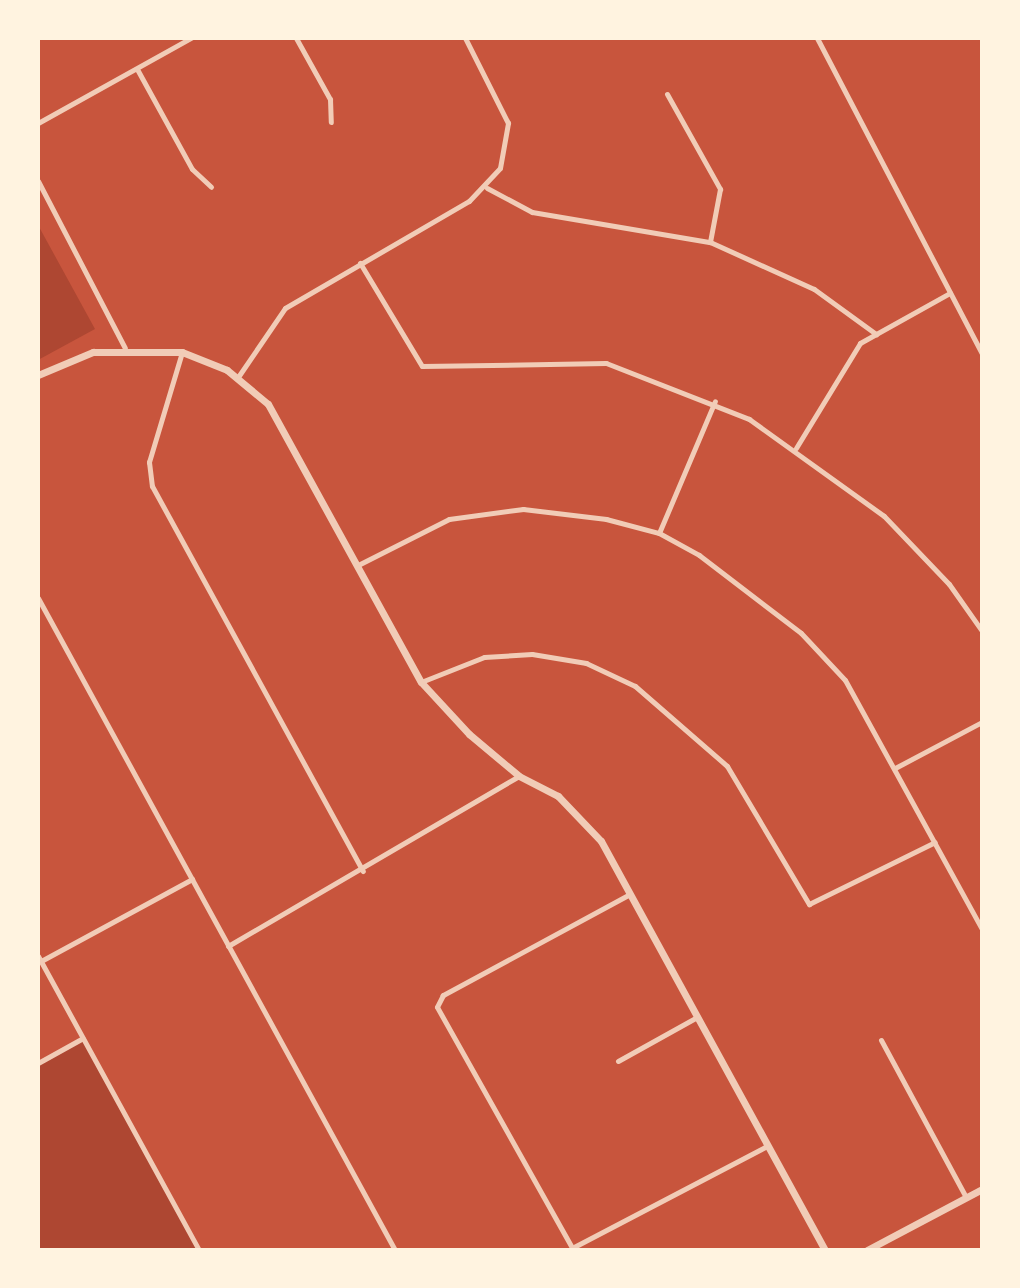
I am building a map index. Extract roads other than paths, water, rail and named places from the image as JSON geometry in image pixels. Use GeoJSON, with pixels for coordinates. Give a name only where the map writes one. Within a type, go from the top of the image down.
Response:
{"type":"FeatureCollection","features":[{"type":"Feature","properties":{"kind":"street"},"geometry":{"type":"LineString","coordinates":[[38,123],[191,38]]}},
{"type":"Feature","properties":{"kind":"street"},"geometry":{"type":"LineString","coordinates":[[296,38],[330,99],[331,122]]}},
{"type":"Feature","properties":{"kind":"street"},"geometry":{"type":"LineString","coordinates":[[238,377],[277,314],[487,188],[510,134],[465,38]]}},
{"type":"Feature","properties":{"kind":"street"},"geometry":{"type":"LineString","coordinates":[[817,38],[982,353]]}},
{"type":"Feature","properties":{"kind":"street"},"geometry":{"type":"LineString","coordinates":[[137,69],[192,169],[211,187]]}},
{"type":"Feature","properties":{"kind":"street"},"geometry":{"type":"LineString","coordinates":[[667,94],[720,189],[710,242]]}},
{"type":"Feature","properties":{"kind":"street"},"geometry":{"type":"LineString","coordinates":[[38,181],[125,348]]}},
{"type":"Feature","properties":{"kind":"street"},"geometry":{"type":"LineString","coordinates":[[487,188],[532,212],[710,242],[814,289],[876,334]]}},
{"type":"Feature","properties":{"kind":"street"},"geometry":{"type":"LineString","coordinates":[[360,263],[422,366],[606,363],[715,401],[796,448],[919,550],[982,631]]}},
{"type":"Feature","properties":{"kind":"street"},"geometry":{"type":"LineString","coordinates":[[796,448],[852,353],[876,334],[950,293]]}},
{"type":"Feature","properties":{"kind":"street"},"geometry":{"type":"LineString","coordinates":[[38,375],[125,348],[182,352],[238,377],[285,428],[421,682],[519,776],[575,810],[630,894],[825,1250]]}},
{"type":"Feature","properties":{"kind":"street"},"geometry":{"type":"LineString","coordinates":[[182,352],[148,474],[363,871]]}},
{"type":"Feature","properties":{"kind":"street"},"geometry":{"type":"LineString","coordinates":[[659,533],[715,401]]}},
{"type":"Feature","properties":{"kind":"street"},"geometry":{"type":"LineString","coordinates":[[358,565],[438,524],[483,512],[561,511],[659,533],[730,575],[801,633],[845,680],[982,929]]}},
{"type":"Feature","properties":{"kind":"street"},"geometry":{"type":"LineString","coordinates":[[38,598],[395,1250]]}},
{"type":"Feature","properties":{"kind":"street"},"geometry":{"type":"LineString","coordinates":[[421,682],[484,657],[532,654],[586,663],[635,686],[727,766],[809,904],[935,842]]}},
{"type":"Feature","properties":{"kind":"street"},"geometry":{"type":"LineString","coordinates":[[895,768],[982,722]]}},
{"type":"Feature","properties":{"kind":"street"},"geometry":{"type":"LineString","coordinates":[[228,946],[363,871],[519,776]]}},
{"type":"Feature","properties":{"kind":"street"},"geometry":{"type":"LineString","coordinates":[[192,879],[40,958],[199,1250]]}},
{"type":"Feature","properties":{"kind":"street"},"geometry":{"type":"LineString","coordinates":[[630,894],[443,995],[437,1007],[572,1248],[767,1146]]}},
{"type":"Feature","properties":{"kind":"street"},"geometry":{"type":"LineString","coordinates":[[618,1061],[697,1017]]}},
{"type":"Feature","properties":{"kind":"street"},"geometry":{"type":"LineString","coordinates":[[38,1063],[83,1038]]}},
{"type":"Feature","properties":{"kind":"street"},"geometry":{"type":"LineString","coordinates":[[881,1040],[966,1198]]}},
{"type":"Feature","properties":{"kind":"street"},"geometry":{"type":"LineString","coordinates":[[867,1250],[982,1189]]}}]}
